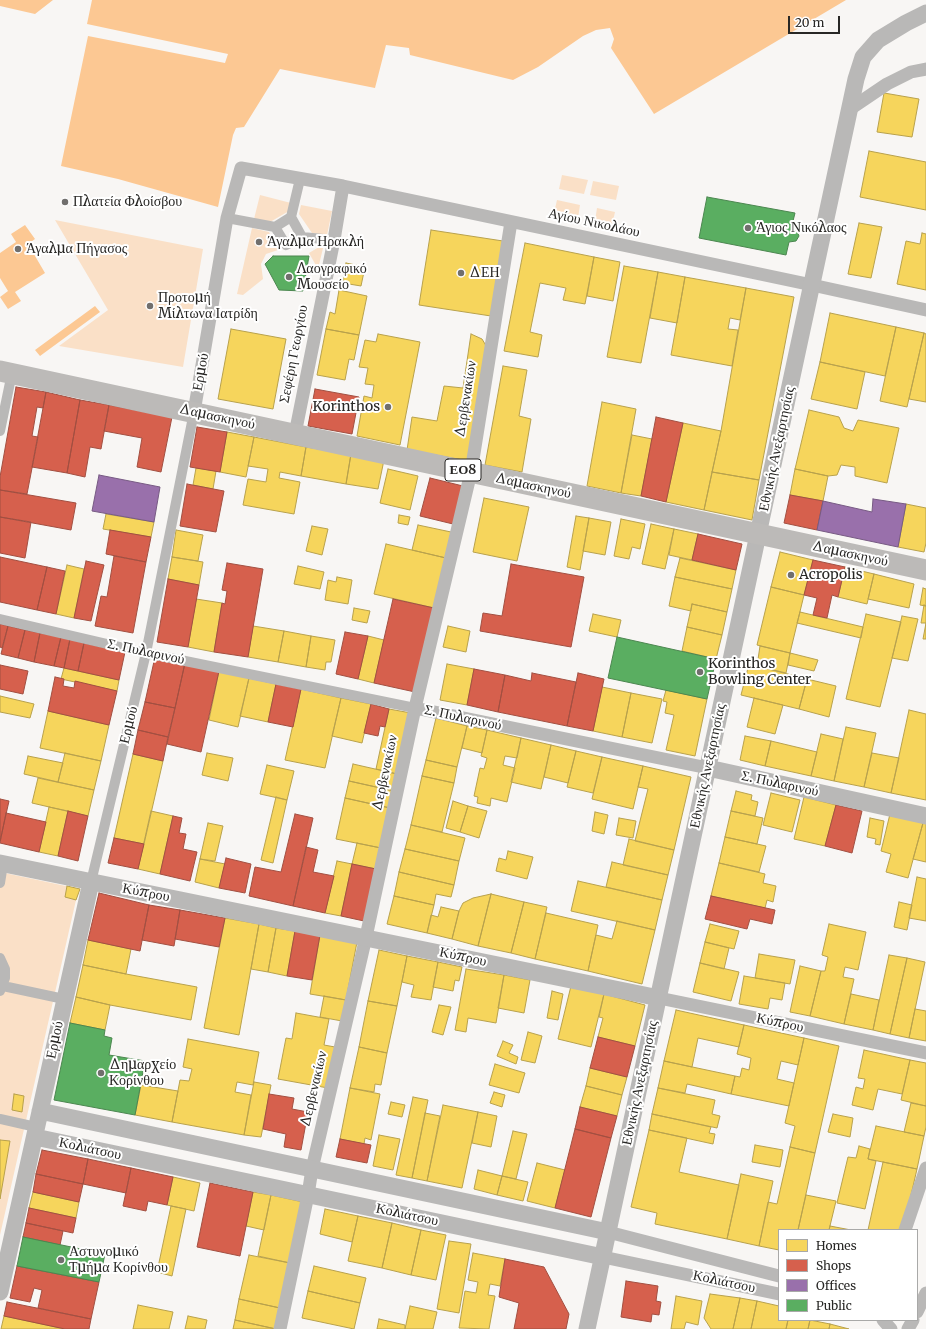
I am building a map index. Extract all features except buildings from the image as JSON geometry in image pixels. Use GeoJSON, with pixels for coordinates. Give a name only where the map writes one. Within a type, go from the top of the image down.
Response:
{"type":"FeatureCollection","features":[{"type":"Feature","properties":{"kind":"main road","name":"Δαμασκηνού"},"geometry":{"type":"LineString","coordinates":[[6,372],[926,570]]}},
{"type":"Feature","properties":{"kind":"street","name":"Εθνικής Ανεξαρτησίας"},"geometry":{"type":"LineString","coordinates":[[587,1329],[856,79],[863,58],[878,40],[926,13]]}},
{"type":"Feature","properties":{"kind":"street"},"geometry":{"type":"LineString","coordinates":[[850,109],[887,84],[911,72],[926,70]]}},
{"type":"Feature","properties":{"kind":"street","name":"Ερμού"},"geometry":{"type":"LineString","coordinates":[[0,1292],[4,1258],[37,1125],[91,882],[146,653],[194,412],[227,218],[241,168],[255,171]]}},
{"type":"Feature","properties":{"kind":"street","name":"Αγίου Νικολάου"},"geometry":{"type":"LineString","coordinates":[[255,171],[343,186],[926,310]]}},
{"type":"Feature","properties":{"kind":"street"},"geometry":{"type":"LineString","coordinates":[[300,179],[291,217],[302,237]]}},
{"type":"Feature","properties":{"kind":"street","name":"Σεφέρη Γεωργίου"},"geometry":{"type":"LineString","coordinates":[[295,434],[334,240],[343,186]]}},
{"type":"Feature","properties":{"kind":"street"},"geometry":{"type":"LineString","coordinates":[[227,218],[275,227],[291,217]]}},
{"type":"Feature","properties":{"kind":"street","name":"Δερβενακίων"},"geometry":{"type":"LineString","coordinates":[[280,1329],[312,1169],[366,937],[415,708],[471,472],[511,222]]}},
{"type":"Feature","properties":{"kind":"street"},"geometry":{"type":"LineString","coordinates":[[275,227],[286,245],[302,237],[334,240]]}},
{"type":"Feature","properties":{"kind":"street"},"geometry":{"type":"LineString","coordinates":[[0,431],[6,372]]}},
{"type":"Feature","properties":{"kind":"street","name":"Σ. Πυλαρινού"},"geometry":{"type":"LineString","coordinates":[[0,619],[146,653],[708,768],[926,816]]}},
{"type":"Feature","properties":{"kind":"street"},"geometry":{"type":"LineString","coordinates":[[0,883],[2,863]]}},
{"type":"Feature","properties":{"kind":"street","name":"Κύπρου"},"geometry":{"type":"LineString","coordinates":[[2,863],[366,937],[926,1054]]}},
{"type":"Feature","properties":{"kind":"street"},"geometry":{"type":"LineString","coordinates":[[0,958],[5,969],[6,978],[1,988],[64,999]]}},
{"type":"Feature","properties":{"kind":"street"},"geometry":{"type":"LineString","coordinates":[[0,1119],[37,1125]]}},
{"type":"Feature","properties":{"kind":"street","name":"Κολιάτσου"},"geometry":{"type":"LineString","coordinates":[[37,1125],[312,1169],[608,1232],[778,1276]]}},
{"type":"Feature","properties":{"kind":"street","name":"Κολιάτσου"},"geometry":{"type":"LineString","coordinates":[[37,1125],[308,1195],[778,1294]]}},
{"type":"Feature","properties":{"kind":"street"},"geometry":{"type":"LineString","coordinates":[[905,1229],[926,1168]]}},
{"type":"Feature","properties":{"kind":"street"},"geometry":{"type":"LineString","coordinates":[[918,1310],[926,1294]]}},
{"type":"Feature","properties":{"kind":"street"},"geometry":{"type":"LineString","coordinates":[[883,1321],[891,1329]]}},
{"type":"Feature","properties":{"kind":"shaded area"},"geometry":{"type":"Polygon","coordinates":[[[0,0],[53,0],[35,14],[0,6],[0,0]]]}},
{"type":"Feature","properties":{"kind":"shaded area"},"geometry":{"type":"Polygon","coordinates":[[[92,0],[846,0],[654,114],[611,48],[614,39],[610,28],[596,30],[583,36],[538,67],[513,80],[410,55],[409,48],[386,45],[375,88],[280,69],[244,127],[236,128],[233,135],[218,207],[118,179],[61,166],[88,36],[225,63],[228,54],[87,24],[92,0]]]}},
{"type":"Feature","properties":{"kind":"shaded area"},"geometry":{"type":"Polygon","coordinates":[[[562,175],[588,180],[584,194],[559,189],[562,175]]]}},
{"type":"Feature","properties":{"kind":"shaded area"},"geometry":{"type":"Polygon","coordinates":[[[593,181],[619,186],[616,200],[590,195],[593,181]]]}},
{"type":"Feature","properties":{"kind":"shaded area"},"geometry":{"type":"Polygon","coordinates":[[[260,195],[291,203],[289,211],[270,222],[254,219],[260,195]]]}},
{"type":"Feature","properties":{"kind":"shaded area"},"geometry":{"type":"Polygon","coordinates":[[[557,200],[580,205],[578,218],[554,213],[557,200]]]}},
{"type":"Feature","properties":{"kind":"shaded area"},"geometry":{"type":"Polygon","coordinates":[[[301,205],[332,211],[327,235],[312,233],[299,214],[301,205]]]}},
{"type":"Feature","properties":{"kind":"shaded area"},"geometry":{"type":"Polygon","coordinates":[[[597,208],[615,212],[612,225],[595,221],[597,208]]]}},
{"type":"Feature","properties":{"kind":"shaded area"},"geometry":{"type":"Polygon","coordinates":[[[55,220],[203,249],[183,367],[59,346],[108,310],[55,220]]]}},
{"type":"Feature","properties":{"kind":"shaded area"},"geometry":{"type":"Polygon","coordinates":[[[25,225],[35,239],[28,244],[45,273],[15,292],[21,301],[8,309],[0,297],[8,291],[0,278],[0,253],[16,242],[11,234],[25,225]]]}},
{"type":"Feature","properties":{"kind":"shaded area"},"geometry":{"type":"Polygon","coordinates":[[[252,228],[269,232],[278,250],[266,254],[261,264],[263,279],[243,295],[237,294],[252,228]]]}},
{"type":"Feature","properties":{"kind":"shaded area"},"geometry":{"type":"Polygon","coordinates":[[[324,244],[318,269],[309,253],[324,244]]]}},
{"type":"Feature","properties":{"kind":"shaded area"},"geometry":{"type":"Polygon","coordinates":[[[95,306],[100,312],[40,356],[35,350],[95,306]]]}},
{"type":"Feature","properties":{"kind":"shaded area"},"geometry":{"type":"Polygon","coordinates":[[[0,872],[80,889],[76,900],[0,1235],[0,872]]]}},
{"type":"Feature","properties":{"kind":"place","name":"Πλατεία Φλοίσβου"},"geometry":{"type":"Point","coordinates":[65,202]}},
{"type":"Feature","properties":{"kind":"place","name":"Άγιος Νικόλαος"},"geometry":{"type":"Point","coordinates":[748,228]}},
{"type":"Feature","properties":{"kind":"place","name":"Άγαλμα Ηρακλή"},"geometry":{"type":"Point","coordinates":[259,242]}},
{"type":"Feature","properties":{"kind":"place","name":"Άγαλμα Πήγασος"},"geometry":{"type":"Point","coordinates":[18,249]}},
{"type":"Feature","properties":{"kind":"place","name":"ΔΕΗ"},"geometry":{"type":"Point","coordinates":[461,273]}},
{"type":"Feature","properties":{"kind":"place","name":"Λαογραφικό Μουσείο"},"geometry":{"type":"Point","coordinates":[289,277]}},
{"type":"Feature","properties":{"kind":"place","name":"Προτομή Μίλτωνα Ιατρίδη"},"geometry":{"type":"Point","coordinates":[150,306]}},
{"type":"Feature","properties":{"kind":"place","name":"Korinthos"},"geometry":{"type":"Point","coordinates":[388,407]}},
{"type":"Feature","properties":{"kind":"place","name":"Acropolis"},"geometry":{"type":"Point","coordinates":[791,575]}},
{"type":"Feature","properties":{"kind":"place","name":"Korinthos Bowling Center"},"geometry":{"type":"Point","coordinates":[700,672]}},
{"type":"Feature","properties":{"kind":"place","name":"Δημαρχείο Κορίνθου"},"geometry":{"type":"Point","coordinates":[101,1073]}},
{"type":"Feature","properties":{"kind":"place","name":"Αστυνομικό Τμήμα Κορίνθου"},"geometry":{"type":"Point","coordinates":[61,1260]}}]}
